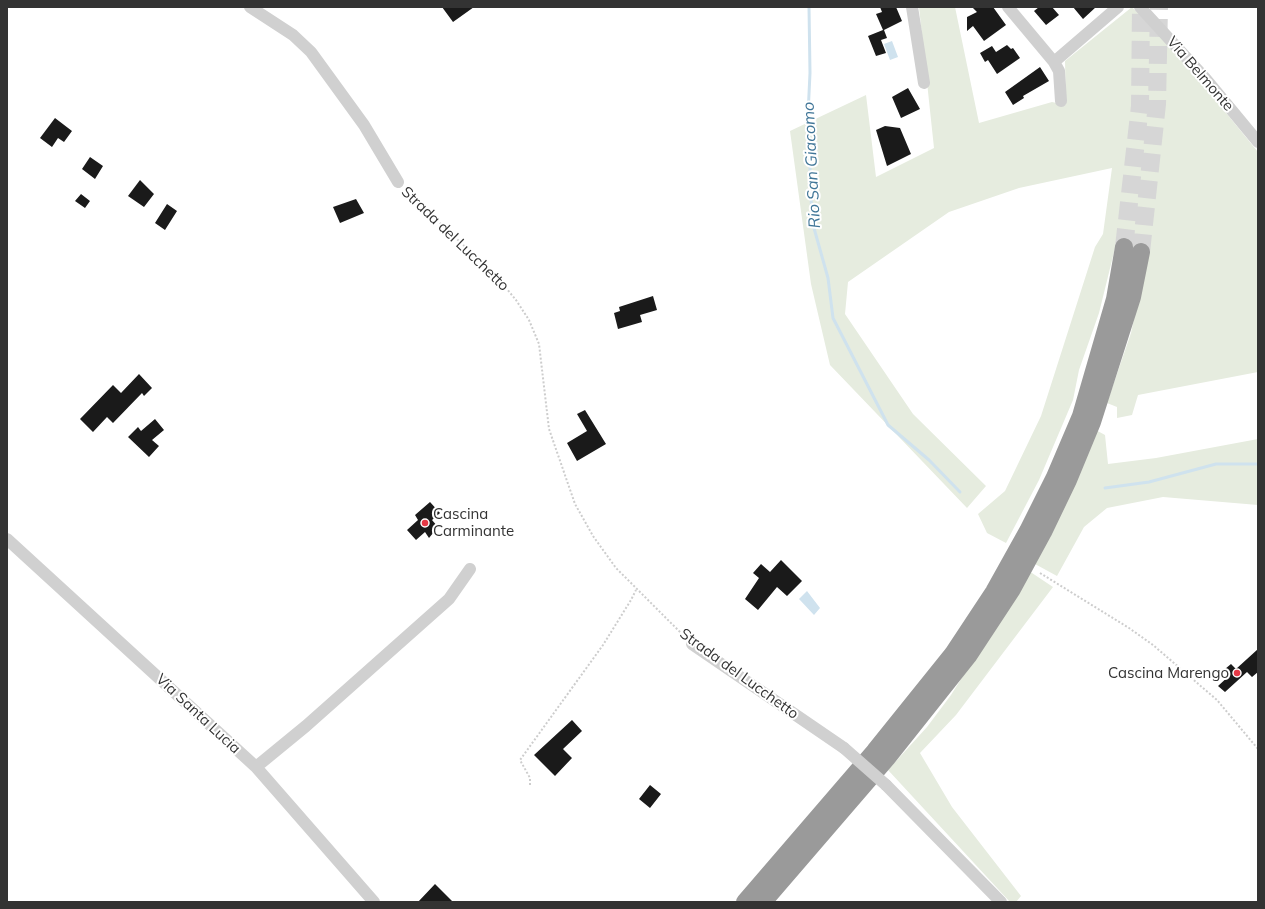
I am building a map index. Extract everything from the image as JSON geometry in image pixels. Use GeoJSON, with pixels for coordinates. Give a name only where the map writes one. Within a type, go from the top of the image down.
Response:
{"type":"FeatureCollection","features":[{"type":"Feature","properties":{"kind":"highway"},"geometry":{"type":"LineString","coordinates":[[745,902],[876,751],[953,654],[994,592],[1028,531],[1055,477],[1081,416],[1115,299],[1124,247]]}},
{"type":"Feature","properties":{"kind":"highway"},"geometry":{"type":"LineString","coordinates":[[763,902],[887,758],[968,656],[1012,588],[1062,493],[1092,422],[1132,297],[1141,252]]}},
{"type":"Feature","properties":{"kind":"street","name":"Strada del Lucchetto"},"geometry":{"type":"LineString","coordinates":[[250,7],[293,36],[311,52],[364,125],[398,182]]}},
{"type":"Feature","properties":{"kind":"street"},"geometry":{"type":"LineString","coordinates":[[912,7],[924,83]]}},
{"type":"Feature","properties":{"kind":"street"},"geometry":{"type":"LineString","coordinates":[[1008,7],[1054,62],[1059,71],[1061,101]]}},
{"type":"Feature","properties":{"kind":"street"},"geometry":{"type":"LineString","coordinates":[[1054,62],[1118,7]]}},
{"type":"Feature","properties":{"kind":"street","name":"Via Belmonte"},"geometry":{"type":"LineString","coordinates":[[1140,7],[1205,78],[1258,142]]}},
{"type":"Feature","properties":{"kind":"street","name":"Via Santa Lucia"},"geometry":{"type":"LineString","coordinates":[[7,539],[256,767],[374,902]]}},
{"type":"Feature","properties":{"kind":"street"},"geometry":{"type":"LineString","coordinates":[[256,767],[306,726],[449,599],[470,569]]}},
{"type":"Feature","properties":{"kind":"street","name":"Strada del Lucchetto"},"geometry":{"type":"LineString","coordinates":[[692,644],[844,748],[886,785],[1001,902]]}},
{"type":"Feature","properties":{"kind":"path","name":"Strada del Lucchetto"},"geometry":{"type":"LineString","coordinates":[[398,182],[429,214],[496,276],[516,300],[529,320],[539,344],[550,429],[575,504],[593,536],[616,568],[636,590],[692,644]]}},
{"type":"Feature","properties":{"kind":"path"},"geometry":{"type":"LineString","coordinates":[[1040,573],[1129,628],[1153,645],[1217,700],[1258,749]]}},
{"type":"Feature","properties":{"kind":"path"},"geometry":{"type":"LineString","coordinates":[[530,785],[530,778],[520,760],[603,644],[632,600],[636,590]]}},
{"type":"Feature","properties":{"kind":"shaded area"},"geometry":{"type":"Polygon","coordinates":[[[919,7],[955,7],[979,123],[1052,102],[1066,105],[1065,61],[1132,7],[1191,70],[1258,152],[1258,372],[1138,395],[1132,415],[1117,418],[1117,407],[1107,403],[1131,333],[1149,249],[1116,244],[1099,313],[1079,370],[1073,400],[1039,480],[1006,543],[987,533],[978,514],[1005,491],[1041,416],[1095,247],[1103,234],[1112,168],[1019,188],[949,212],[848,282],[845,314],[913,414],[986,486],[967,508],[830,365],[811,284],[790,131],[866,95],[876,177],[934,148],[919,7]]]}},
{"type":"Feature","properties":{"kind":"shaded area"},"geometry":{"type":"Polygon","coordinates":[[[1094,429],[1105,435],[1108,464],[1156,458],[1258,439],[1258,505],[1163,497],[1107,508],[1084,527],[1057,576],[1035,564],[1094,429]]]}},
{"type":"Feature","properties":{"kind":"shaded area"},"geometry":{"type":"Polygon","coordinates":[[[1029,571],[1053,587],[956,715],[920,753],[952,807],[1021,896],[1016,902],[1010,902],[888,770],[927,727],[951,695],[1029,571]]]}},
{"type":"Feature","properties":{"kind":"water"},"geometry":{"type":"Polygon","coordinates":[[[892,41],[898,57],[890,60],[884,44],[892,41]]]}},
{"type":"Feature","properties":{"kind":"water"},"geometry":{"type":"Polygon","coordinates":[[[807,591],[820,608],[814,615],[799,599],[807,591]]]}},
{"type":"Feature","properties":{"kind":"building"},"geometry":{"type":"Polygon","coordinates":[[[442,7],[474,7],[453,22],[442,7]]]}},
{"type":"Feature","properties":{"kind":"building"},"geometry":{"type":"Polygon","coordinates":[[[880,7],[896,7],[902,21],[884,30],[887,38],[881,40],[886,53],[876,56],[868,36],[883,30],[876,14],[882,12],[880,7]]]}},
{"type":"Feature","properties":{"kind":"building"},"geometry":{"type":"Polygon","coordinates":[[[972,7],[993,7],[1006,25],[984,41],[973,26],[967,31],[967,17],[977,12],[972,7]]]}},
{"type":"Feature","properties":{"kind":"building"},"geometry":{"type":"Polygon","coordinates":[[[1039,7],[1052,7],[1059,15],[1046,25],[1034,11],[1039,7]]]}},
{"type":"Feature","properties":{"kind":"building"},"geometry":{"type":"Polygon","coordinates":[[[1073,7],[1096,7],[1083,19],[1073,7]]]}},
{"type":"Feature","properties":{"kind":"building"},"geometry":{"type":"Polygon","coordinates":[[[1007,45],[1011,49],[1013,48],[1020,58],[997,74],[988,60],[985,62],[980,53],[992,46],[996,52],[1007,45]]]}},
{"type":"Feature","properties":{"kind":"building"},"geometry":{"type":"Polygon","coordinates":[[[1040,67],[1049,81],[1023,96],[1024,98],[1013,105],[1005,92],[1040,67]]]}},
{"type":"Feature","properties":{"kind":"building"},"geometry":{"type":"Polygon","coordinates":[[[908,88],[920,109],[901,118],[892,97],[908,88]]]}},
{"type":"Feature","properties":{"kind":"building"},"geometry":{"type":"Polygon","coordinates":[[[55,118],[72,131],[64,142],[58,138],[52,147],[40,138],[55,118]]]}},
{"type":"Feature","properties":{"kind":"building"},"geometry":{"type":"Polygon","coordinates":[[[885,126],[900,128],[911,154],[887,166],[876,130],[885,126]]]}},
{"type":"Feature","properties":{"kind":"building"},"geometry":{"type":"Polygon","coordinates":[[[90,157],[103,166],[95,179],[82,169],[90,157]]]}},
{"type":"Feature","properties":{"kind":"building"},"geometry":{"type":"Polygon","coordinates":[[[140,180],[154,194],[144,207],[128,196],[140,180]]]}},
{"type":"Feature","properties":{"kind":"building"},"geometry":{"type":"Polygon","coordinates":[[[81,194],[90,201],[85,208],[75,201],[81,194]]]}},
{"type":"Feature","properties":{"kind":"building"},"geometry":{"type":"Polygon","coordinates":[[[356,199],[364,213],[340,223],[333,207],[356,199]]]}},
{"type":"Feature","properties":{"kind":"building"},"geometry":{"type":"Polygon","coordinates":[[[167,204],[177,211],[165,230],[155,223],[167,204]]]}},
{"type":"Feature","properties":{"kind":"building"},"geometry":{"type":"Polygon","coordinates":[[[653,296],[657,310],[640,315],[642,322],[618,329],[614,313],[620,311],[619,307],[653,296]]]}},
{"type":"Feature","properties":{"kind":"building"},"geometry":{"type":"Polygon","coordinates":[[[139,374],[152,388],[144,396],[142,393],[113,423],[107,417],[93,432],[80,419],[113,385],[121,393],[139,374]]]}},
{"type":"Feature","properties":{"kind":"building"},"geometry":{"type":"Polygon","coordinates":[[[585,410],[606,444],[577,461],[567,443],[587,431],[577,414],[585,410]]]}},
{"type":"Feature","properties":{"kind":"building"},"geometry":{"type":"Polygon","coordinates":[[[155,419],[164,430],[152,440],[159,446],[149,457],[128,437],[138,427],[141,431],[155,419]]]}},
{"type":"Feature","properties":{"kind":"building","name":"Cascina Carminante"},"geometry":{"type":"Polygon","coordinates":[[[430,502],[440,513],[432,520],[438,527],[429,538],[425,532],[416,540],[407,530],[418,520],[415,515],[430,502]]]}},
{"type":"Feature","properties":{"kind":"building"},"geometry":{"type":"Polygon","coordinates":[[[781,560],[802,581],[787,596],[777,587],[758,610],[745,599],[759,578],[753,573],[761,564],[770,572],[781,560]]]}},
{"type":"Feature","properties":{"kind":"building","name":"Cascina Marengo"},"geometry":{"type":"Polygon","coordinates":[[[1258,649],[1258,672],[1252,677],[1247,672],[1225,692],[1218,686],[1230,675],[1225,669],[1231,664],[1236,669],[1258,649]]]}},
{"type":"Feature","properties":{"kind":"building"},"geometry":{"type":"Polygon","coordinates":[[[572,720],[582,731],[563,749],[572,758],[555,776],[534,755],[572,720]]]}},
{"type":"Feature","properties":{"kind":"building"},"geometry":{"type":"Polygon","coordinates":[[[650,785],[661,794],[650,808],[639,799],[650,785]]]}},
{"type":"Feature","properties":{"kind":"building"},"geometry":{"type":"Polygon","coordinates":[[[435,884],[453,902],[418,902],[435,884]]]}},
{"type":"Feature","properties":{"kind":"waterway","name":"Rio San Giacomo"},"geometry":{"type":"LineString","coordinates":[[809,7],[810,73],[808,115],[812,221],[828,278],[833,318],[888,425],[929,460],[960,492]]}},
{"type":"Feature","properties":{"kind":"waterway","name":"Rio San Giacomo"},"geometry":{"type":"LineString","coordinates":[[1105,488],[1149,482],[1216,464],[1258,464]]}},
{"type":"Feature","properties":{"kind":"tunnel"},"geometry":{"type":"LineString","coordinates":[[1124,247],[1140,106],[1141,7]]}},
{"type":"Feature","properties":{"kind":"tunnel"},"geometry":{"type":"LineString","coordinates":[[1141,252],[1157,104],[1159,7]]}},
{"type":"Feature","properties":{"kind":"place","name":"Cascina Carminante"},"geometry":{"type":"Point","coordinates":[425,523]}},
{"type":"Feature","properties":{"kind":"place","name":"Cascina Marengo"},"geometry":{"type":"Point","coordinates":[1237,673]}}]}
